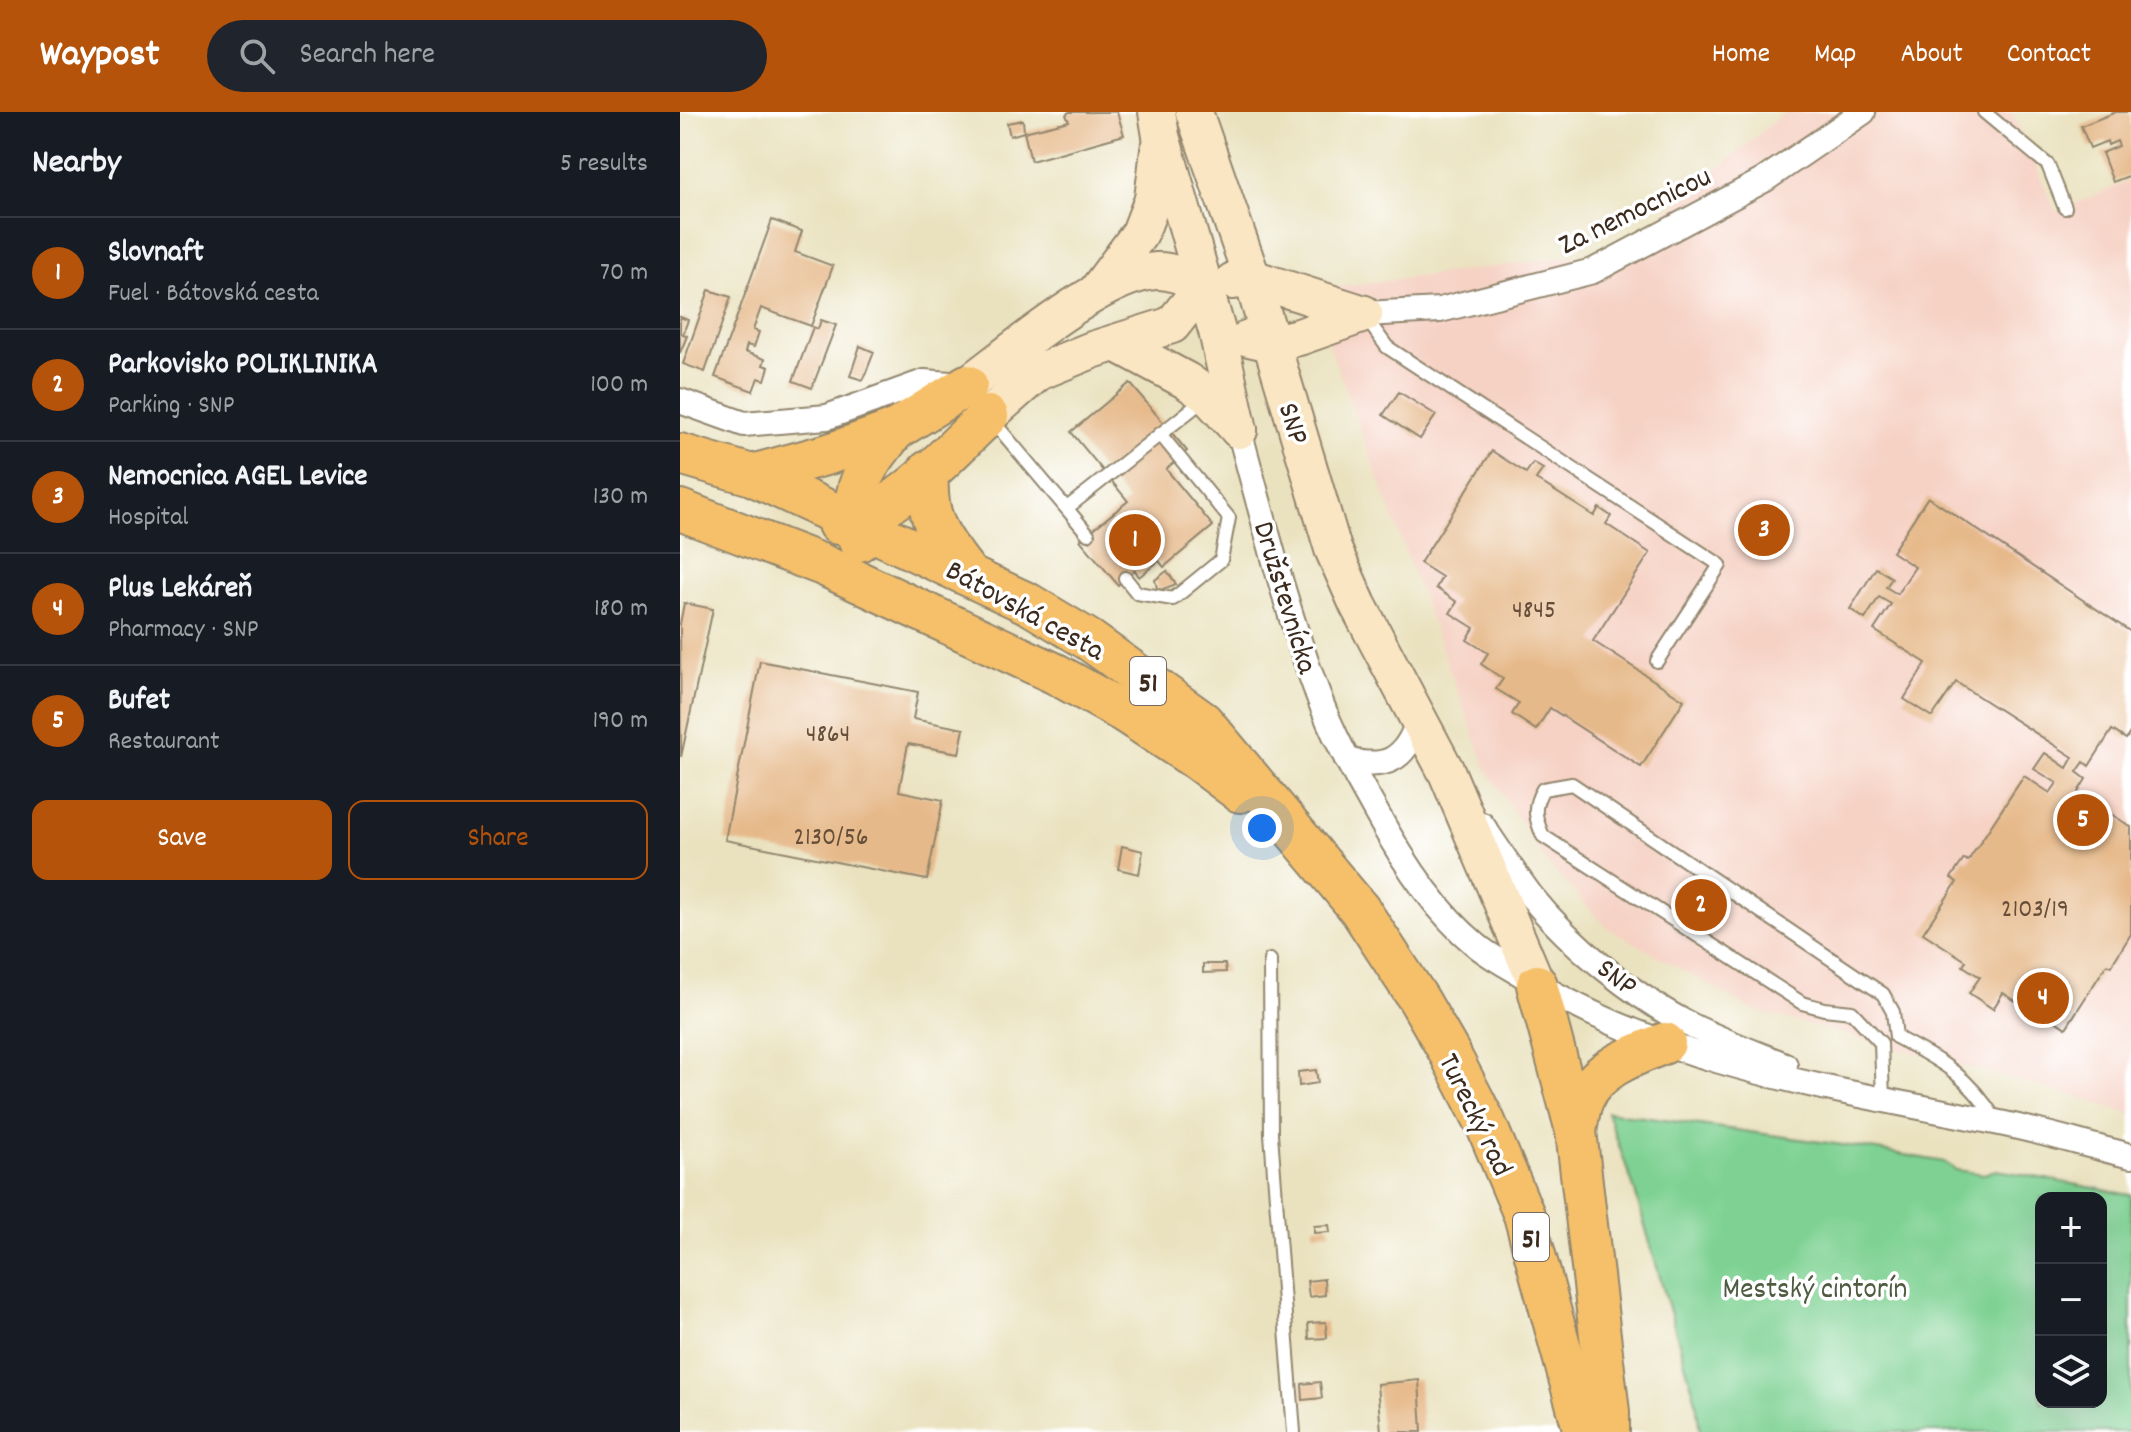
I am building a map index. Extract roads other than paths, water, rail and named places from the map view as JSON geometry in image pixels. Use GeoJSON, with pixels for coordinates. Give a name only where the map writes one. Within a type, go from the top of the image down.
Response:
{"type":"FeatureCollection","features":[{"type":"Feature","properties":{"kind":"main road"},"geometry":{"type":"LineString","coordinates":[[1194,112],[1252,278],[1271,343]]}},
{"type":"Feature","properties":{"kind":"main road"},"geometry":{"type":"LineString","coordinates":[[1159,124],[1217,331],[1239,430]]}},
{"type":"Feature","properties":{"kind":"main road"},"geometry":{"type":"LineString","coordinates":[[734,531],[798,531],[854,521],[890,503],[928,471],[977,400],[1097,291],[1140,233],[1153,199],[1159,124]]}},
{"type":"Feature","properties":{"kind":"main road"},"geometry":{"type":"LineString","coordinates":[[1097,291],[1156,271],[1175,273],[1203,286],[1252,278],[1364,314]]}},
{"type":"Feature","properties":{"kind":"main road"},"geometry":{"type":"LineString","coordinates":[[1172,325],[1203,286]]}},
{"type":"Feature","properties":{"kind":"main road"},"geometry":{"type":"LineString","coordinates":[[752,475],[829,454],[977,400],[1092,350],[1172,325],[1271,343],[1299,337],[1364,314]]}},
{"type":"Feature","properties":{"kind":"main road","name":"SNP"},"geometry":{"type":"LineString","coordinates":[[1271,343],[1333,549],[1358,605],[1447,773],[1537,985]]}},
{"type":"Feature","properties":{"kind":"main road"},"geometry":{"type":"LineString","coordinates":[[1118,344],[1169,370],[1208,396],[1239,430]]}},
{"type":"Feature","properties":{"kind":"main road"},"geometry":{"type":"LineString","coordinates":[[895,430],[861,476],[854,501],[854,521],[864,559],[895,598]]}},
{"type":"Feature","properties":{"kind":"main road","name":"Bátovská cesta"},"geometry":{"type":"LineString","coordinates":[[680,454],[752,475],[854,521],[966,572],[1029,604],[1089,640],[1203,722],[1295,832]]}},
{"type":"Feature","properties":{"kind":"main road"},"geometry":{"type":"LineString","coordinates":[[928,471],[930,517],[966,572]]}},
{"type":"Feature","properties":{"kind":"main road","name":"Bátovská cesta"},"geometry":{"type":"LineString","coordinates":[[680,510],[823,565],[1029,660],[1124,712],[1196,759],[1295,832]]}},
{"type":"Feature","properties":{"kind":"main road","name":"Turecký rad"},"geometry":{"type":"LineString","coordinates":[[1295,832],[1360,910],[1419,1000],[1485,1122],[1524,1215],[1584,1432]]}},
{"type":"Feature","properties":{"kind":"main road"},"geometry":{"type":"LineString","coordinates":[[1537,985],[1576,1131],[1609,1432]]}},
{"type":"Feature","properties":{"kind":"main road"},"geometry":{"type":"LineString","coordinates":[[1576,1131],[1584,1099],[1595,1082],[1625,1059],[1665,1043]]}},
{"type":"Feature","properties":{"kind":"street","name":"Za nemocnicou"},"geometry":{"type":"LineString","coordinates":[[1364,314],[1440,310],[1593,271],[1764,180],[1831,124],[1863,112]]}},
{"type":"Feature","properties":{"kind":"street"},"geometry":{"type":"LineString","coordinates":[[680,401],[744,424],[827,417],[924,382],[977,400]]}},
{"type":"Feature","properties":{"kind":"street","name":"Družstevnícka"},"geometry":{"type":"LineString","coordinates":[[1239,430],[1288,607],[1318,694],[1347,760]]}},
{"type":"Feature","properties":{"kind":"street"},"geometry":{"type":"LineString","coordinates":[[1347,760],[1380,765],[1394,759],[1406,748],[1418,722]]}},
{"type":"Feature","properties":{"kind":"street","name":"SNP"},"geometry":{"type":"LineString","coordinates":[[1347,760],[1397,850],[1424,889],[1475,944],[1537,985],[1621,1027],[1730,1064],[1998,1123],[2131,1156]]}},
{"type":"Feature","properties":{"kind":"street","name":"SNP"},"geometry":{"type":"LineString","coordinates":[[1447,773],[1533,898],[1607,969],[1651,1002],[1692,1026],[1856,1094]]}},
{"type":"Feature","properties":{"kind":"lane"},"geometry":{"type":"LineString","coordinates":[[1984,112],[2048,165],[2065,208]]}},
{"type":"Feature","properties":{"kind":"lane"},"geometry":{"type":"LineString","coordinates":[[1593,271],[1619,274]]}},
{"type":"Feature","properties":{"kind":"lane"},"geometry":{"type":"LineString","coordinates":[[1364,314],[1387,347],[1720,565],[1657,661]]}},
{"type":"Feature","properties":{"kind":"lane"},"geometry":{"type":"LineString","coordinates":[[1067,508],[1208,396]]}},
{"type":"Feature","properties":{"kind":"lane"},"geometry":{"type":"LineString","coordinates":[[977,400],[1088,534]]}},
{"type":"Feature","properties":{"kind":"lane"},"geometry":{"type":"LineString","coordinates":[[1125,578],[1137,593],[1173,599],[1221,560],[1229,518],[1160,434]]}},
{"type":"Feature","properties":{"kind":"lane"},"geometry":{"type":"LineString","coordinates":[[1883,1100],[1881,1043],[1852,1012],[1802,1003],[1543,836],[1534,817],[1536,799],[1543,789],[1572,784],[1883,994],[1893,1012],[1896,1037]]}},
{"type":"Feature","properties":{"kind":"lane"},"geometry":{"type":"LineString","coordinates":[[1270,960],[1271,1134],[1294,1432]]}},
{"type":"Feature","properties":{"kind":"lane"},"geometry":{"type":"LineString","coordinates":[[1881,1043],[1896,1037]]}},
{"type":"Feature","properties":{"kind":"lane"},"geometry":{"type":"LineString","coordinates":[[1896,1037],[1946,1064],[1976,1091],[1998,1123]]}},
{"type":"Feature","properties":{"kind":"place","name":"Nemocnica AGEL Levice"},"geometry":{"type":"Point","coordinates":[1764,530]}},
{"type":"Feature","properties":{"kind":"place","name":"Slovnaft"},"geometry":{"type":"Point","coordinates":[1135,540]}},
{"type":"Feature","properties":{"kind":"place","name":"Bufet"},"geometry":{"type":"Point","coordinates":[2083,820]}},
{"type":"Feature","properties":{"kind":"place","name":"Parkovisko POLIKLINIKA"},"geometry":{"type":"Point","coordinates":[1701,905]}},
{"type":"Feature","properties":{"kind":"place","name":"Plus Lekáreň"},"geometry":{"type":"Point","coordinates":[2043,998]}},
{"type":"Feature","properties":{"kind":"park label","name":"Mestský cintorín"},"geometry":{"type":"Point","coordinates":[1815,1287]}}]}
